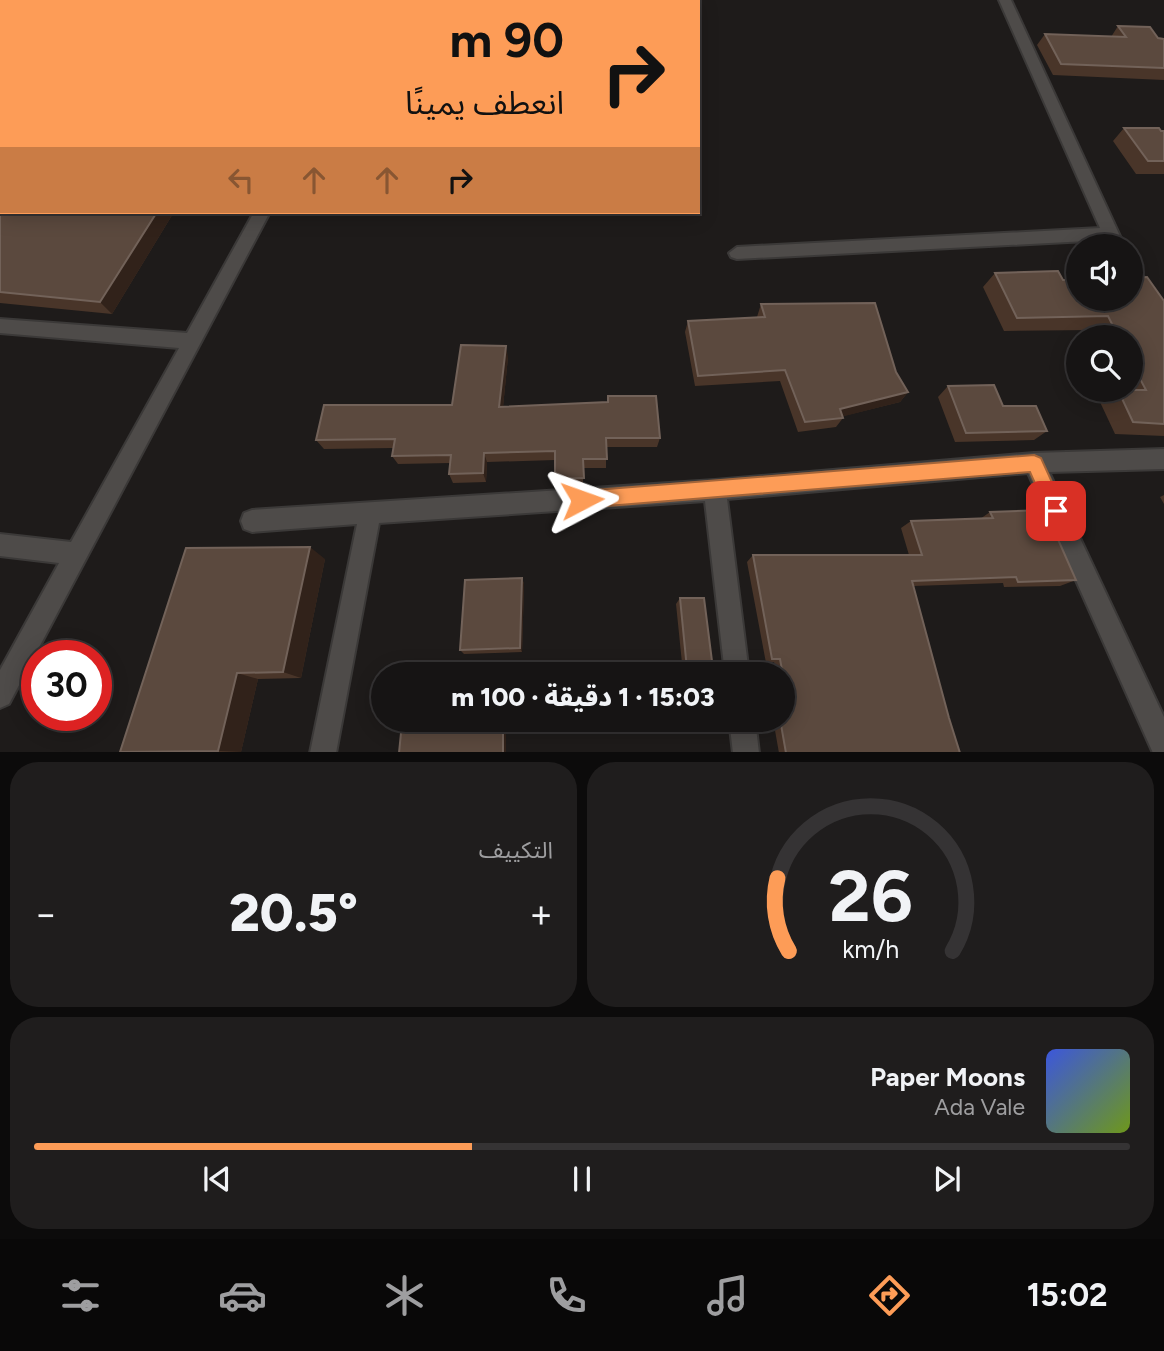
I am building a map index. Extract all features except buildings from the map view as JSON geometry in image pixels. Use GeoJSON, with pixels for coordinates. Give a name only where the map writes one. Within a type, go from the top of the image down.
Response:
{"type":"FeatureCollection","features":[{"type":"Feature","properties":{"kind":"street"},"geometry":{"type":"LineString","coordinates":[[1005,0],[1111,234]]}},
{"type":"Feature","properties":{"kind":"street"},"geometry":{"type":"LineString","coordinates":[[0,695],[261,214]]}},
{"type":"Feature","properties":{"kind":"street"},"geometry":{"type":"LineString","coordinates":[[737,253],[1066,242]]}},
{"type":"Feature","properties":{"kind":"street"},"geometry":{"type":"LineString","coordinates":[[1143,291],[1164,324]]}},
{"type":"Feature","properties":{"kind":"street"},"geometry":{"type":"LineString","coordinates":[[0,326],[192,341]]}},
{"type":"Feature","properties":{"kind":"street"},"geometry":{"type":"LineString","coordinates":[[252,522],[715,490],[1034,463],[1164,459]]}},
{"type":"Feature","properties":{"kind":"street"},"geometry":{"type":"LineString","coordinates":[[1034,463],[1164,746]]}},
{"type":"Feature","properties":{"kind":"street"},"geometry":{"type":"LineString","coordinates":[[715,490],[736,662]]}},
{"type":"Feature","properties":{"kind":"street"},"geometry":{"type":"LineString","coordinates":[[323,752],[370,515]]}},
{"type":"Feature","properties":{"kind":"street"},"geometry":{"type":"LineString","coordinates":[[0,545],[76,554]]}},
{"type":"Feature","properties":{"kind":"street"},"geometry":{"type":"LineString","coordinates":[[744,732],[746,752]]}},
{"type":"Feature","properties":{"kind":"route"},"geometry":{"type":"LineString","coordinates":[[582,500],[1034,463],[1056,511]]}}]}
